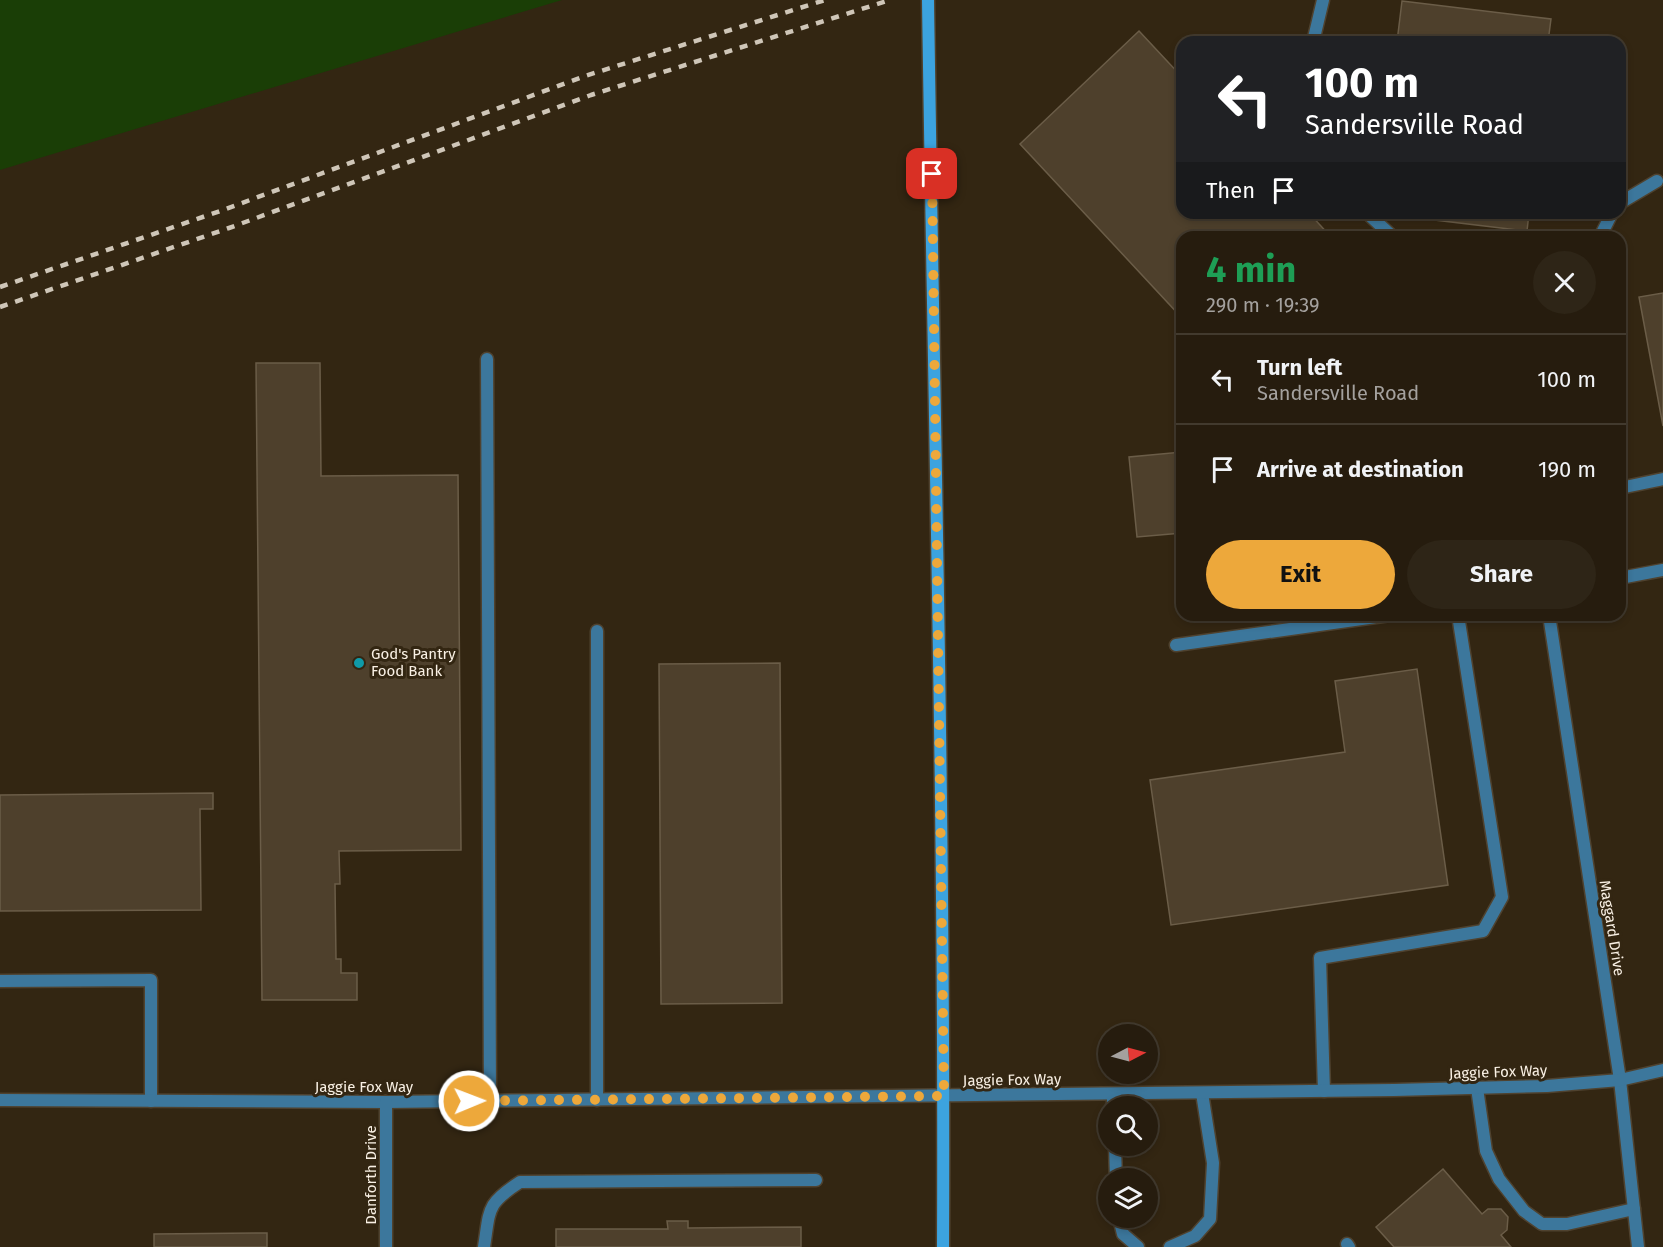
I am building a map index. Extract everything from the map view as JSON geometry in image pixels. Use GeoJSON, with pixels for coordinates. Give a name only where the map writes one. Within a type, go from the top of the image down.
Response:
{"type":"FeatureCollection","features":[{"type":"Feature","properties":{"kind":"street"},"geometry":{"type":"LineString","coordinates":[[928,0],[944,1096],[943,1247]]}},
{"type":"Feature","properties":{"kind":"street"},"geometry":{"type":"LineString","coordinates":[[1314,36],[1323,0]]}},
{"type":"Feature","properties":{"kind":"street"},"geometry":{"type":"LineString","coordinates":[[1626,199],[1657,181]]}},
{"type":"Feature","properties":{"kind":"street"},"geometry":{"type":"LineString","coordinates":[[1374,219],[1386,231]]}},
{"type":"Feature","properties":{"kind":"street"},"geometry":{"type":"LineString","coordinates":[[488,359],[490,1101]]}},
{"type":"Feature","properties":{"kind":"street"},"geometry":{"type":"LineString","coordinates":[[1626,487],[1663,479]]}},
{"type":"Feature","properties":{"kind":"street"},"geometry":{"type":"LineString","coordinates":[[1626,577],[1663,570]]}},
{"type":"Feature","properties":{"kind":"street"},"geometry":{"type":"LineString","coordinates":[[1176,645],[1347,621]]}},
{"type":"Feature","properties":{"kind":"street"},"geometry":{"type":"LineString","coordinates":[[1324,1091],[1320,958],[1483,931],[1502,897],[1459,621]]}},
{"type":"Feature","properties":{"kind":"street","name":"Maggard Drive"},"geometry":{"type":"LineString","coordinates":[[1550,621],[1620,1080],[1638,1247]]}},
{"type":"Feature","properties":{"kind":"street"},"geometry":{"type":"LineString","coordinates":[[597,631],[597,1100]]}},
{"type":"Feature","properties":{"kind":"street"},"geometry":{"type":"LineString","coordinates":[[0,981],[151,980],[151,1101]]}},
{"type":"Feature","properties":{"kind":"street","name":"Jaggie Fox Way"},"geometry":{"type":"LineString","coordinates":[[0,1100],[386,1102],[1324,1091],[1547,1086],[1620,1080],[1663,1070]]}},
{"type":"Feature","properties":{"kind":"street"},"geometry":{"type":"LineString","coordinates":[[1476,1088],[1486,1151],[1499,1179],[1524,1211],[1542,1224],[1567,1224],[1634,1209]]}},
{"type":"Feature","properties":{"kind":"street"},"geometry":{"type":"LineString","coordinates":[[1170,1247],[1195,1236],[1210,1219],[1213,1163],[1202,1093]]}},
{"type":"Feature","properties":{"kind":"street","name":"Danforth Drive"},"geometry":{"type":"LineString","coordinates":[[386,1102],[386,1247]]}},
{"type":"Feature","properties":{"kind":"street"},"geometry":{"type":"LineString","coordinates":[[484,1247],[490,1207],[520,1182],[816,1180]]}},
{"type":"Feature","properties":{"kind":"street"},"geometry":{"type":"LineString","coordinates":[[1122,1228],[1123,1234],[1138,1247]]}},
{"type":"Feature","properties":{"kind":"green space"},"geometry":{"type":"Polygon","coordinates":[[[0,0],[562,0],[0,170],[0,0]]]}},
{"type":"Feature","properties":{"kind":"building"},"geometry":{"type":"Polygon","coordinates":[[[1402,1],[1551,19],[1549,36],[1398,36],[1402,1]]]}},
{"type":"Feature","properties":{"kind":"building"},"geometry":{"type":"Polygon","coordinates":[[[1139,31],[1176,71],[1176,219],[1314,219],[1326,231],[1176,231],[1176,312],[1020,144],[1139,31]]]}},
{"type":"Feature","properties":{"kind":"building"},"geometry":{"type":"Polygon","coordinates":[[[1426,219],[1528,219],[1527,231],[1426,219]]]}},
{"type":"Feature","properties":{"kind":"building"},"geometry":{"type":"Polygon","coordinates":[[[1663,293],[1663,426],[1639,297],[1663,293]]]}},
{"type":"Feature","properties":{"kind":"building","name":"God's Pantry Food Bank"},"geometry":{"type":"Polygon","coordinates":[[[256,363],[320,363],[321,476],[458,475],[461,850],[339,851],[340,884],[335,884],[336,959],[341,959],[341,973],[357,973],[357,1000],[262,1000],[256,363]]]}},
{"type":"Feature","properties":{"kind":"building"},"geometry":{"type":"Polygon","coordinates":[[[1176,453],[1176,534],[1137,537],[1129,457],[1176,453]]]}},
{"type":"Feature","properties":{"kind":"building"},"geometry":{"type":"Polygon","coordinates":[[[780,663],[782,1003],[661,1004],[659,664],[780,663]]]}},
{"type":"Feature","properties":{"kind":"building"},"geometry":{"type":"Polygon","coordinates":[[[1417,669],[1448,885],[1171,925],[1150,780],[1345,752],[1335,681],[1417,669]]]}},
{"type":"Feature","properties":{"kind":"building"},"geometry":{"type":"Polygon","coordinates":[[[213,793],[213,809],[200,809],[201,910],[0,911],[0,795],[213,793]]]}},
{"type":"Feature","properties":{"kind":"building"},"geometry":{"type":"Polygon","coordinates":[[[1443,1169],[1482,1214],[1488,1209],[1501,1209],[1508,1217],[1507,1230],[1501,1235],[1511,1247],[1394,1247],[1376,1227],[1443,1169]]]}},
{"type":"Feature","properties":{"kind":"building"},"geometry":{"type":"Polygon","coordinates":[[[667,1221],[688,1221],[688,1228],[801,1227],[801,1247],[556,1247],[556,1229],[668,1229],[667,1221]]]}},
{"type":"Feature","properties":{"kind":"building"},"geometry":{"type":"Polygon","coordinates":[[[267,1233],[267,1247],[154,1247],[154,1234],[267,1233]]]}},
{"type":"Feature","properties":{"kind":"railway"},"geometry":{"type":"LineString","coordinates":[[0,287],[223,210],[585,76],[825,0]]}},
{"type":"Feature","properties":{"kind":"railway"},"geometry":{"type":"LineString","coordinates":[[0,307],[229,228],[591,95],[890,0]]}},
{"type":"Feature","properties":{"kind":"place","name":"God's Pantry Food Bank"},"geometry":{"type":"Point","coordinates":[359,663]}},
{"type":"Feature","properties":{"kind":"route"},"geometry":{"type":"LineString","coordinates":[[469,1101],[944,1096],[932,174]]}}]}
